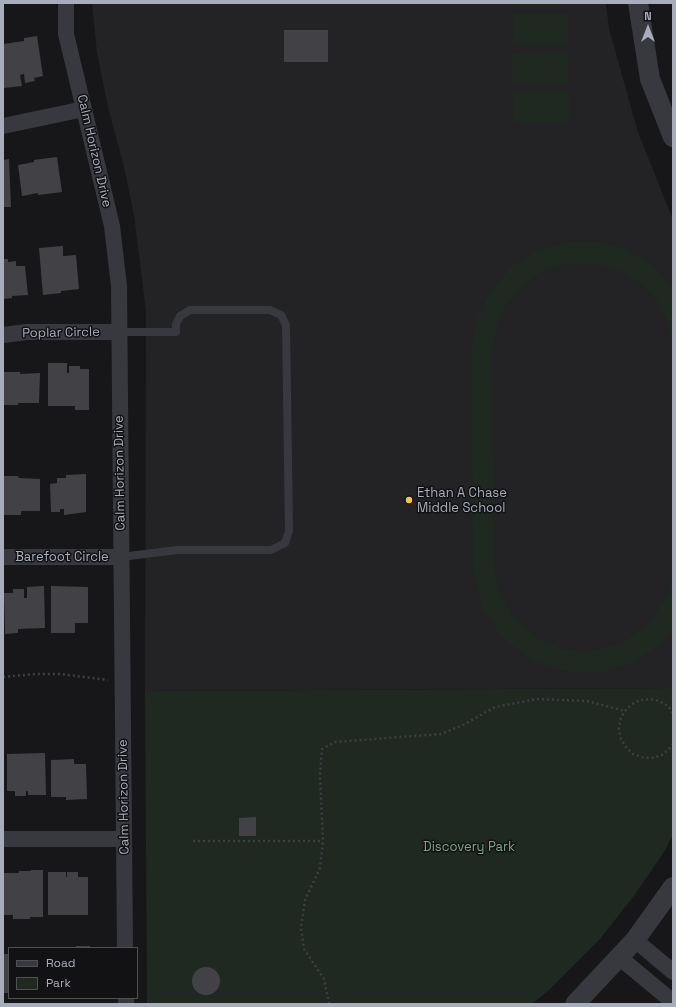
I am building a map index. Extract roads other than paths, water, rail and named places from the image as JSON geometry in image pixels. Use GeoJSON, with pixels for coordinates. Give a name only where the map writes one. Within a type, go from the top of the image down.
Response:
{"type":"FeatureCollection","features":[{"type":"Feature","properties":{"kind":"street","name":"Calm Horizon Drive"},"geometry":{"type":"LineString","coordinates":[[66,3],[66,34],[112,226],[119,286],[125,947]]}},
{"type":"Feature","properties":{"kind":"street"},"geometry":{"type":"LineString","coordinates":[[638,3],[650,79],[673,137]]}},
{"type":"Feature","properties":{"kind":"street"},"geometry":{"type":"LineString","coordinates":[[3,126],[84,109]]}},
{"type":"Feature","properties":{"kind":"street","name":"Poplar Circle"},"geometry":{"type":"LineString","coordinates":[[3,335],[27,332],[119,332]]}},
{"type":"Feature","properties":{"kind":"street","name":"Barefoot Circle"},"geometry":{"type":"LineString","coordinates":[[3,558],[121,557]]}},
{"type":"Feature","properties":{"kind":"street"},"geometry":{"type":"LineString","coordinates":[[3,839],[124,839]]}},
{"type":"Feature","properties":{"kind":"street"},"geometry":{"type":"LineString","coordinates":[[575,1004],[634,940],[673,887]]}},
{"type":"Feature","properties":{"kind":"street"},"geometry":{"type":"LineString","coordinates":[[634,940],[673,972]]}},
{"type":"Feature","properties":{"kind":"street"},"geometry":{"type":"LineString","coordinates":[[619,957],[673,1002]]}},
{"type":"Feature","properties":{"kind":"lane"},"geometry":{"type":"LineString","coordinates":[[119,332],[176,332],[176,324],[180,316],[190,310],[270,310],[281,315],[286,325],[289,531],[285,543],[271,550],[177,550],[121,557]]}},
{"type":"Feature","properties":{"kind":"place","name":"Ethan A Chase Middle School"},"geometry":{"type":"Point","coordinates":[409,500]}},
{"type":"Feature","properties":{"kind":"park label","name":"Discovery Park"},"geometry":{"type":"Point","coordinates":[469,847]}}]}
